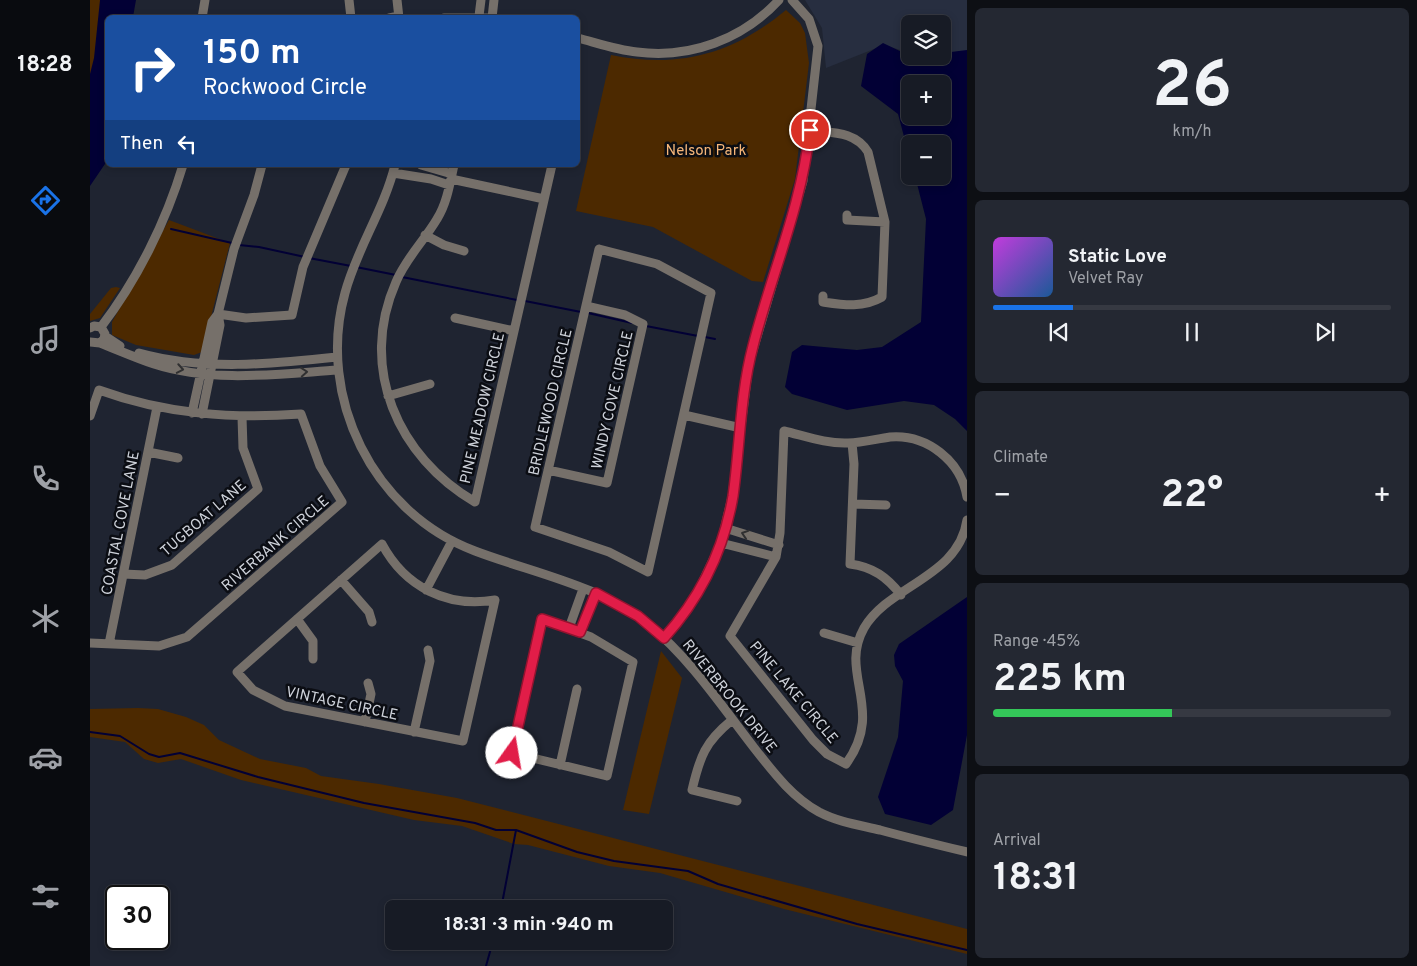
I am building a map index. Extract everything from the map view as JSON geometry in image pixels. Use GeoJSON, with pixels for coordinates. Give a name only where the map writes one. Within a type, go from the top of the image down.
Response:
{"type":"FeatureCollection","features":[{"type":"Feature","properties":{"kind":"street"},"geometry":{"type":"LineString","coordinates":[[202,15],[205,0]]}},
{"type":"Feature","properties":{"kind":"street"},"geometry":{"type":"LineString","coordinates":[[349,0],[351,15]]}},
{"type":"Feature","properties":{"kind":"street"},"geometry":{"type":"LineString","coordinates":[[397,0],[399,15]]}},
{"type":"Feature","properties":{"kind":"street"},"geometry":{"type":"LineString","coordinates":[[479,15],[481,0]]}},
{"type":"Feature","properties":{"kind":"street"},"geometry":{"type":"LineString","coordinates":[[492,15],[494,0]]}},
{"type":"Feature","properties":{"kind":"street"},"geometry":{"type":"LineString","coordinates":[[580,38],[650,54],[696,49],[724,40],[747,27],[779,0]]}},
{"type":"Feature","properties":{"kind":"street"},"geometry":{"type":"LineString","coordinates":[[664,638],[696,596],[721,543],[732,497],[749,364],[799,198],[810,130],[818,46],[809,19],[792,0]]}},
{"type":"Feature","properties":{"kind":"street"},"geometry":{"type":"LineString","coordinates":[[810,130],[847,135],[864,145],[870,161],[885,222],[882,296],[865,304],[849,306],[823,302],[824,296]]}},
{"type":"Feature","properties":{"kind":"street"},"geometry":{"type":"LineString","coordinates":[[103,340],[101,327],[122,298],[161,223],[182,167]]}},
{"type":"Feature","properties":{"kind":"street"},"geometry":{"type":"LineString","coordinates":[[197,414],[208,363],[212,322],[218,314],[234,249],[254,195],[261,167]]}},
{"type":"Feature","properties":{"kind":"street"},"geometry":{"type":"LineString","coordinates":[[218,314],[246,318],[292,315],[303,267],[345,167]]}},
{"type":"Feature","properties":{"kind":"street"},"geometry":{"type":"LineString","coordinates":[[428,167],[451,176],[544,199]]}},
{"type":"Feature","properties":{"kind":"street","name":"PINE MEADOW CIRCLE"},"geometry":{"type":"LineString","coordinates":[[451,176],[439,217],[401,270],[386,313],[382,358],[388,396],[404,434],[424,462],[448,484],[475,502],[552,167]]}},
{"type":"Feature","properties":{"kind":"street"},"geometry":{"type":"LineString","coordinates":[[394,169],[432,180],[451,176]]}},
{"type":"Feature","properties":{"kind":"street","name":"RIVERBROOK DRIVE"},"geometry":{"type":"LineString","coordinates":[[394,169],[348,280],[340,313],[337,357],[338,370],[350,422],[375,472],[406,508],[452,541],[486,555],[596,593],[633,613],[664,638],[784,785],[819,811],[844,822],[967,852]]}},
{"type":"Feature","properties":{"kind":"street"},"geometry":{"type":"LineString","coordinates":[[432,180],[436,169]]}},
{"type":"Feature","properties":{"kind":"street"},"geometry":{"type":"LineString","coordinates":[[847,215],[847,220],[885,222]]}},
{"type":"Feature","properties":{"kind":"street"},"geometry":{"type":"LineString","coordinates":[[425,235],[444,245],[464,251]]}},
{"type":"Feature","properties":{"kind":"street","name":"BRIDLEWOOD CIRCLE"},"geometry":{"type":"LineString","coordinates":[[599,248],[657,264],[711,293],[648,572],[609,552],[536,527],[586,306],[599,248]]}},
{"type":"Feature","properties":{"kind":"street","name":"WINDY COVE CIRCLE"},"geometry":{"type":"LineString","coordinates":[[548,470],[607,484],[643,324],[625,315],[586,306]]}},
{"type":"Feature","properties":{"kind":"street"},"geometry":{"type":"LineString","coordinates":[[455,318],[514,331]]}},
{"type":"Feature","properties":{"kind":"street"},"geometry":{"type":"LineString","coordinates":[[90,328],[94,326],[101,327]]}},
{"type":"Feature","properties":{"kind":"street"},"geometry":{"type":"LineString","coordinates":[[103,340],[156,365],[206,373],[270,375],[338,370]]}},
{"type":"Feature","properties":{"kind":"street"},"geometry":{"type":"LineString","coordinates":[[90,342],[103,340],[142,354],[241,366],[337,357]]}},
{"type":"Feature","properties":{"kind":"street"},"geometry":{"type":"LineString","coordinates":[[388,396],[430,384]]}},
{"type":"Feature","properties":{"kind":"street","name":"RIVERBANK CIRCLE"},"geometry":{"type":"LineString","coordinates":[[90,416],[99,390],[157,407],[197,414],[242,417],[301,414],[317,458],[342,502],[187,637],[159,646],[90,643]]}},
{"type":"Feature","properties":{"kind":"street","name":"COASTAL COVE LANE"},"geometry":{"type":"LineString","coordinates":[[109,644],[157,407]]}},
{"type":"Feature","properties":{"kind":"street"},"geometry":{"type":"LineString","coordinates":[[684,415],[741,428]]}},
{"type":"Feature","properties":{"kind":"street","name":"TUGBOAT LANE"},"geometry":{"type":"LineString","coordinates":[[123,574],[146,575],[167,568],[258,489],[243,448],[242,417]]}},
{"type":"Feature","properties":{"kind":"street","name":"PINE LAKE CIRCLE"},"geometry":{"type":"LineString","coordinates":[[967,497],[958,472],[947,458],[931,446],[901,437],[838,443],[784,431],[776,557],[730,636],[813,740],[827,754],[846,764],[856,747],[863,727],[863,706],[855,662],[858,643],[870,619],[948,558],[960,541],[967,520]]}},
{"type":"Feature","properties":{"kind":"street"},"geometry":{"type":"LineString","coordinates":[[852,443],[854,464],[850,564],[878,572],[901,595]]}},
{"type":"Feature","properties":{"kind":"street"},"geometry":{"type":"LineString","coordinates":[[148,452],[178,458]]}},
{"type":"Feature","properties":{"kind":"street"},"geometry":{"type":"LineString","coordinates":[[853,504],[886,505]]}},
{"type":"Feature","properties":{"kind":"street"},"geometry":{"type":"LineString","coordinates":[[725,528],[778,545]]}},
{"type":"Feature","properties":{"kind":"street"},"geometry":{"type":"LineString","coordinates":[[760,552],[764,540]]}},
{"type":"Feature","properties":{"kind":"street"},"geometry":{"type":"LineString","coordinates":[[426,590],[452,541]]}},
{"type":"Feature","properties":{"kind":"street"},"geometry":{"type":"LineString","coordinates":[[721,543],[776,557]]}},
{"type":"Feature","properties":{"kind":"street","name":"VINTAGE CIRCLE"},"geometry":{"type":"LineString","coordinates":[[382,544],[404,575],[426,590],[460,601],[495,600],[463,741],[274,702],[253,690],[237,672],[341,580],[382,544]]}},
{"type":"Feature","properties":{"kind":"street"},"geometry":{"type":"LineString","coordinates":[[341,580],[369,612],[372,622]]}},
{"type":"Feature","properties":{"kind":"street"},"geometry":{"type":"LineString","coordinates":[[569,628],[583,589]]}},
{"type":"Feature","properties":{"kind":"street"},"geometry":{"type":"LineString","coordinates":[[580,632],[596,593]]}},
{"type":"Feature","properties":{"kind":"street"},"geometry":{"type":"LineString","coordinates":[[574,614],[585,620]]}},
{"type":"Feature","properties":{"kind":"street"},"geometry":{"type":"LineString","coordinates":[[297,619],[313,641],[313,659]]}},
{"type":"Feature","properties":{"kind":"street"},"geometry":{"type":"LineString","coordinates":[[542,619],[569,628],[608,645],[633,662],[607,776],[512,753],[542,619]]}},
{"type":"Feature","properties":{"kind":"street"},"geometry":{"type":"LineString","coordinates":[[824,633],[858,643]]}},
{"type":"Feature","properties":{"kind":"street"},"geometry":{"type":"LineString","coordinates":[[414,732],[430,661],[428,650]]}},
{"type":"Feature","properties":{"kind":"street"},"geometry":{"type":"LineString","coordinates":[[365,722],[371,694],[368,683]]}},
{"type":"Feature","properties":{"kind":"street"},"geometry":{"type":"LineString","coordinates":[[560,765],[577,689]]}},
{"type":"Feature","properties":{"kind":"street"},"geometry":{"type":"LineString","coordinates":[[732,720],[705,747],[692,790],[737,801]]}},
{"type":"Feature","properties":{"kind":"shaded area"},"geometry":{"type":"Polygon","coordinates":[[[100,0],[136,0],[133,15],[105,15],[105,164],[90,186],[90,74],[94,58],[100,0]]]}},
{"type":"Feature","properties":{"kind":"shaded area"},"geometry":{"type":"Polygon","coordinates":[[[805,0],[967,0],[967,52],[951,55],[951,15],[901,15],[901,50],[884,45],[826,68],[822,28],[805,0]]]}},
{"type":"Feature","properties":{"kind":"shaded area"},"geometry":{"type":"Polygon","coordinates":[[[883,43],[901,52],[901,65],[951,65],[951,52],[967,50],[967,431],[955,419],[934,405],[904,401],[847,410],[792,394],[785,387],[792,352],[802,345],[857,350],[882,347],[921,322],[926,219],[917,185],[951,185],[951,135],[904,135],[898,114],[861,86],[867,54],[883,43]]]}},
{"type":"Feature","properties":{"kind":"shaded area"},"geometry":{"type":"Polygon","coordinates":[[[967,597],[967,735],[953,810],[931,825],[885,814],[878,797],[898,737],[903,681],[895,666],[894,655],[899,644],[967,597]]]}},
{"type":"Feature","properties":{"kind":"green space"},"geometry":{"type":"Polygon","coordinates":[[[90,0],[106,0],[90,106],[90,0]]]}},
{"type":"Feature","properties":{"kind":"green space","name":"Nelson Park"},"geometry":{"type":"Polygon","coordinates":[[[786,10],[800,23],[805,33],[809,63],[795,179],[763,282],[752,281],[653,227],[576,211],[611,55],[660,60],[682,59],[704,54],[746,38],[786,10]]]}},
{"type":"Feature","properties":{"kind":"green space"},"geometry":{"type":"Polygon","coordinates":[[[169,220],[230,243],[202,352],[194,355],[136,345],[112,335],[112,322],[169,220]]]}},
{"type":"Feature","properties":{"kind":"green space"},"geometry":{"type":"Polygon","coordinates":[[[111,288],[120,288],[100,318],[90,321],[90,314],[111,288]]]}},
{"type":"Feature","properties":{"kind":"green space"},"geometry":{"type":"Polygon","coordinates":[[[661,651],[682,678],[649,814],[623,810],[661,651]]]}},
{"type":"Feature","properties":{"kind":"green space"},"geometry":{"type":"Polygon","coordinates":[[[90,709],[158,709],[186,717],[204,725],[219,740],[260,759],[306,768],[321,776],[457,798],[967,929],[967,954],[784,909],[660,873],[609,866],[528,845],[514,844],[462,826],[414,820],[241,780],[181,759],[158,763],[144,759],[125,742],[90,737],[90,709]]]}},
{"type":"Feature","properties":{"kind":"waterway"},"geometry":{"type":"LineString","coordinates":[[171,229],[232,243]]}},
{"type":"Feature","properties":{"kind":"waterway"},"geometry":{"type":"LineString","coordinates":[[239,245],[259,247],[305,257]]}},
{"type":"Feature","properties":{"kind":"waterway"},"geometry":{"type":"LineString","coordinates":[[309,258],[351,266]]}},
{"type":"Feature","properties":{"kind":"waterway"},"geometry":{"type":"LineString","coordinates":[[356,267],[396,275]]}},
{"type":"Feature","properties":{"kind":"waterway"},"geometry":{"type":"LineString","coordinates":[[402,277],[517,300]]}},
{"type":"Feature","properties":{"kind":"waterway"},"geometry":{"type":"LineString","coordinates":[[525,301],[581,312]]}},
{"type":"Feature","properties":{"kind":"waterway"},"geometry":{"type":"LineString","coordinates":[[588,313],[632,323]]}},
{"type":"Feature","properties":{"kind":"waterway"},"geometry":{"type":"LineString","coordinates":[[646,326],[698,336]]}},
{"type":"Feature","properties":{"kind":"waterway"},"geometry":{"type":"LineString","coordinates":[[705,337],[715,339]]}},
{"type":"Feature","properties":{"kind":"waterway"},"geometry":{"type":"LineString","coordinates":[[90,732],[120,736],[149,754],[159,757],[180,753],[258,777],[364,803],[475,823],[496,830],[516,830],[577,852],[614,861],[688,871],[718,884],[857,924],[967,950]]}},
{"type":"Feature","properties":{"kind":"waterway"},"geometry":{"type":"LineString","coordinates":[[503,900],[516,830]]}},
{"type":"Feature","properties":{"kind":"waterway"},"geometry":{"type":"LineString","coordinates":[[486,966],[490,950]]}},
{"type":"Feature","properties":{"kind":"route"},"geometry":{"type":"LineString","coordinates":[[512,753],[542,619],[580,632],[596,593],[638,616],[664,638],[686,611],[706,579],[721,543],[728,518],[753,344],[799,198],[807,160],[810,130]]}}]}
